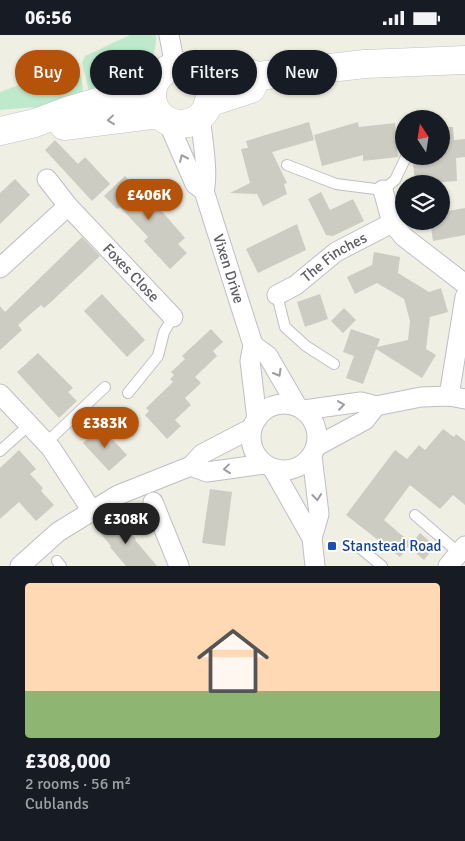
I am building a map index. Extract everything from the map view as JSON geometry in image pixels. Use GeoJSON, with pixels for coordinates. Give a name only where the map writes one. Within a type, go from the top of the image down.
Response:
{"type":"FeatureCollection","features":[{"type":"Feature","properties":{"kind":"main road"},"geometry":{"type":"LineString","coordinates":[[35,123],[61,127],[163,117],[187,123],[204,109],[251,89],[258,76],[365,64],[465,61]]}},
{"type":"Feature","properties":{"kind":"main road"},"geometry":{"type":"LineString","coordinates":[[162,74],[165,70],[172,67]]}},
{"type":"Feature","properties":{"kind":"main road"},"geometry":{"type":"LineString","coordinates":[[0,131],[35,123],[67,111],[122,95]]}},
{"type":"Feature","properties":{"kind":"main road"},"geometry":{"type":"LineString","coordinates":[[152,95],[163,117]]}},
{"type":"Feature","properties":{"kind":"main road"},"geometry":{"type":"LineString","coordinates":[[204,109],[206,95]]}},
{"type":"Feature","properties":{"kind":"street"},"geometry":{"type":"LineString","coordinates":[[169,35],[172,54]]}},
{"type":"Feature","properties":{"kind":"street","name":"Vixen Drive"},"geometry":{"type":"LineString","coordinates":[[204,109],[202,150],[208,177],[204,191],[253,345],[250,361],[254,423]]}},
{"type":"Feature","properties":{"kind":"street","name":"Vixen Drive"},"geometry":{"type":"LineString","coordinates":[[163,117],[194,184],[204,191]]}},
{"type":"Feature","properties":{"kind":"street","name":"Foxes Close"},"geometry":{"type":"LineString","coordinates":[[47,179],[68,206],[173,317]]}},
{"type":"Feature","properties":{"kind":"street"},"geometry":{"type":"LineString","coordinates":[[383,190],[392,223],[404,237],[465,284]]}},
{"type":"Feature","properties":{"kind":"street"},"geometry":{"type":"LineString","coordinates":[[0,268],[68,206]]}},
{"type":"Feature","properties":{"kind":"street","name":"The Finches"},"geometry":{"type":"LineString","coordinates":[[277,295],[296,285],[336,252],[392,223]]}},
{"type":"Feature","properties":{"kind":"street"},"geometry":{"type":"LineString","coordinates":[[20,566],[58,532],[118,495],[191,466],[202,453],[254,423],[272,406],[289,404],[301,408],[361,402],[376,406],[421,397],[457,397],[465,297]]}},
{"type":"Feature","properties":{"kind":"street"},"geometry":{"type":"LineString","coordinates":[[253,345],[268,356],[301,408],[315,423],[318,434],[315,451],[319,514],[312,538],[315,566]]}},
{"type":"Feature","properties":{"kind":"street"},"geometry":{"type":"LineString","coordinates":[[0,394],[46,443],[92,511]]}},
{"type":"Feature","properties":{"kind":"street"},"geometry":{"type":"LineString","coordinates":[[191,466],[207,472],[269,466],[294,469],[304,464],[315,451],[365,420],[376,406]]}},
{"type":"Feature","properties":{"kind":"street"},"geometry":{"type":"LineString","coordinates":[[254,423],[252,447],[269,466],[312,538]]}},
{"type":"Feature","properties":{"kind":"street"},"geometry":{"type":"LineString","coordinates":[[153,502],[179,566]]}},
{"type":"Feature","properties":{"kind":"lane"},"geometry":{"type":"LineString","coordinates":[[287,165],[336,184],[383,190],[395,180],[402,165]]}},
{"type":"Feature","properties":{"kind":"lane"},"geometry":{"type":"LineString","coordinates":[[277,295],[285,327],[306,346],[334,364]]}},
{"type":"Feature","properties":{"kind":"lane"},"geometry":{"type":"LineString","coordinates":[[128,393],[158,356],[164,331],[173,317]]}},
{"type":"Feature","properties":{"kind":"lane"},"geometry":{"type":"LineString","coordinates":[[46,443],[105,387]]}},
{"type":"Feature","properties":{"kind":"lane"},"geometry":{"type":"LineString","coordinates":[[0,451],[28,425]]}},
{"type":"Feature","properties":{"kind":"lane"},"geometry":{"type":"LineString","coordinates":[[415,515],[457,555]]}},
{"type":"Feature","properties":{"kind":"lane"},"geometry":{"type":"LineString","coordinates":[[360,548],[382,566]]}},
{"type":"Feature","properties":{"kind":"green space"},"geometry":{"type":"Polygon","coordinates":[[[130,35],[156,35],[155,50],[98,50],[130,35]]]}},
{"type":"Feature","properties":{"kind":"green space"},"geometry":{"type":"Polygon","coordinates":[[[90,54],[90,95],[93,95],[90,96],[82,63],[85,56],[90,54]]]}},
{"type":"Feature","properties":{"kind":"green space"},"geometry":{"type":"Polygon","coordinates":[[[80,73],[83,88],[82,99],[47,106],[0,110],[0,92],[15,87],[15,95],[80,95],[80,73]]]}},
{"type":"Feature","properties":{"kind":"building"},"geometry":{"type":"Polygon","coordinates":[[[309,122],[314,140],[272,152],[287,183],[284,184],[287,194],[263,206],[257,194],[230,193],[250,183],[241,149],[248,148],[246,141],[309,122]]]}},
{"type":"Feature","properties":{"kind":"building"},"geometry":{"type":"Polygon","coordinates":[[[358,122],[359,127],[395,123],[395,157],[363,161],[363,155],[322,166],[314,135],[358,122]]]}},
{"type":"Feature","properties":{"kind":"building"},"geometry":{"type":"Polygon","coordinates":[[[450,127],[453,127],[454,140],[465,139],[465,157],[456,158],[457,181],[450,182],[450,175],[414,175],[413,165],[450,165],[450,127]]]}},
{"type":"Feature","properties":{"kind":"building"},"geometry":{"type":"Polygon","coordinates":[[[55,140],[78,164],[85,157],[110,184],[92,201],[45,150],[55,140]]]}},
{"type":"Feature","properties":{"kind":"building"},"geometry":{"type":"Polygon","coordinates":[[[125,176],[138,190],[141,187],[185,238],[178,244],[187,253],[170,269],[144,241],[148,237],[120,207],[117,209],[104,196],[125,176]]]}},
{"type":"Feature","properties":{"kind":"building"},"geometry":{"type":"Polygon","coordinates":[[[15,179],[30,195],[0,224],[0,193],[15,179]]]}},
{"type":"Feature","properties":{"kind":"building"},"geometry":{"type":"Polygon","coordinates":[[[321,192],[330,210],[353,199],[364,221],[333,236],[326,235],[308,199],[321,192]]]}},
{"type":"Feature","properties":{"kind":"building"},"geometry":{"type":"Polygon","coordinates":[[[465,208],[465,235],[433,241],[431,230],[450,230],[450,210],[465,208]]]}},
{"type":"Feature","properties":{"kind":"building"},"geometry":{"type":"Polygon","coordinates":[[[297,224],[306,250],[258,273],[246,249],[297,224]]]}},
{"type":"Feature","properties":{"kind":"building"},"geometry":{"type":"Polygon","coordinates":[[[82,237],[100,256],[44,308],[41,305],[18,325],[22,330],[0,350],[0,306],[5,312],[82,237]]]}},
{"type":"Feature","properties":{"kind":"building"},"geometry":{"type":"Polygon","coordinates":[[[374,252],[400,257],[398,273],[429,292],[441,288],[448,312],[430,317],[426,349],[436,355],[422,378],[376,349],[363,384],[346,378],[354,356],[343,352],[351,329],[380,339],[377,347],[408,340],[410,321],[404,299],[377,283],[355,294],[347,277],[372,265],[374,252]]]}},
{"type":"Feature","properties":{"kind":"building"},"geometry":{"type":"Polygon","coordinates":[[[102,294],[145,340],[127,357],[84,311],[102,294]]]}},
{"type":"Feature","properties":{"kind":"building"},"geometry":{"type":"Polygon","coordinates":[[[320,294],[328,319],[305,327],[297,302],[320,294]]]}},
{"type":"Feature","properties":{"kind":"building"},"geometry":{"type":"Polygon","coordinates":[[[344,308],[356,320],[343,333],[331,321],[344,308]]]}},
{"type":"Feature","properties":{"kind":"building"},"geometry":{"type":"Polygon","coordinates":[[[211,329],[223,342],[213,351],[217,356],[195,377],[201,383],[185,398],[191,405],[175,420],[181,426],[167,439],[145,415],[149,411],[146,408],[173,382],[170,379],[174,375],[171,372],[185,359],[182,356],[211,329]]]}},
{"type":"Feature","properties":{"kind":"building"},"geometry":{"type":"Polygon","coordinates":[[[38,353],[73,388],[68,392],[77,401],[59,418],[17,372],[38,353]]]}},
{"type":"Feature","properties":{"kind":"building"},"geometry":{"type":"Polygon","coordinates":[[[101,427],[127,455],[109,471],[83,443],[101,427]]]}},
{"type":"Feature","properties":{"kind":"building"},"geometry":{"type":"Polygon","coordinates":[[[443,429],[454,437],[456,434],[465,441],[465,505],[453,495],[440,509],[410,485],[384,520],[411,543],[400,557],[346,515],[395,450],[407,459],[419,445],[425,450],[443,429]]]}},
{"type":"Feature","properties":{"kind":"building"},"geometry":{"type":"Polygon","coordinates":[[[19,450],[36,469],[30,474],[43,488],[41,491],[54,505],[36,521],[19,502],[0,519],[0,468],[19,450]]]}},
{"type":"Feature","properties":{"kind":"building"},"geometry":{"type":"Polygon","coordinates":[[[210,489],[232,492],[225,546],[202,543],[210,489]]]}},
{"type":"Feature","properties":{"kind":"building"},"geometry":{"type":"Polygon","coordinates":[[[118,517],[157,566],[126,566],[110,547],[100,533],[118,517]]]}},
{"type":"Feature","properties":{"kind":"building"},"geometry":{"type":"Polygon","coordinates":[[[420,533],[435,546],[424,560],[409,547],[420,533]]]}},
{"type":"Feature","properties":{"kind":"place","name":"Stanstead Road"},"geometry":{"type":"Point","coordinates":[332,546]}}]}
